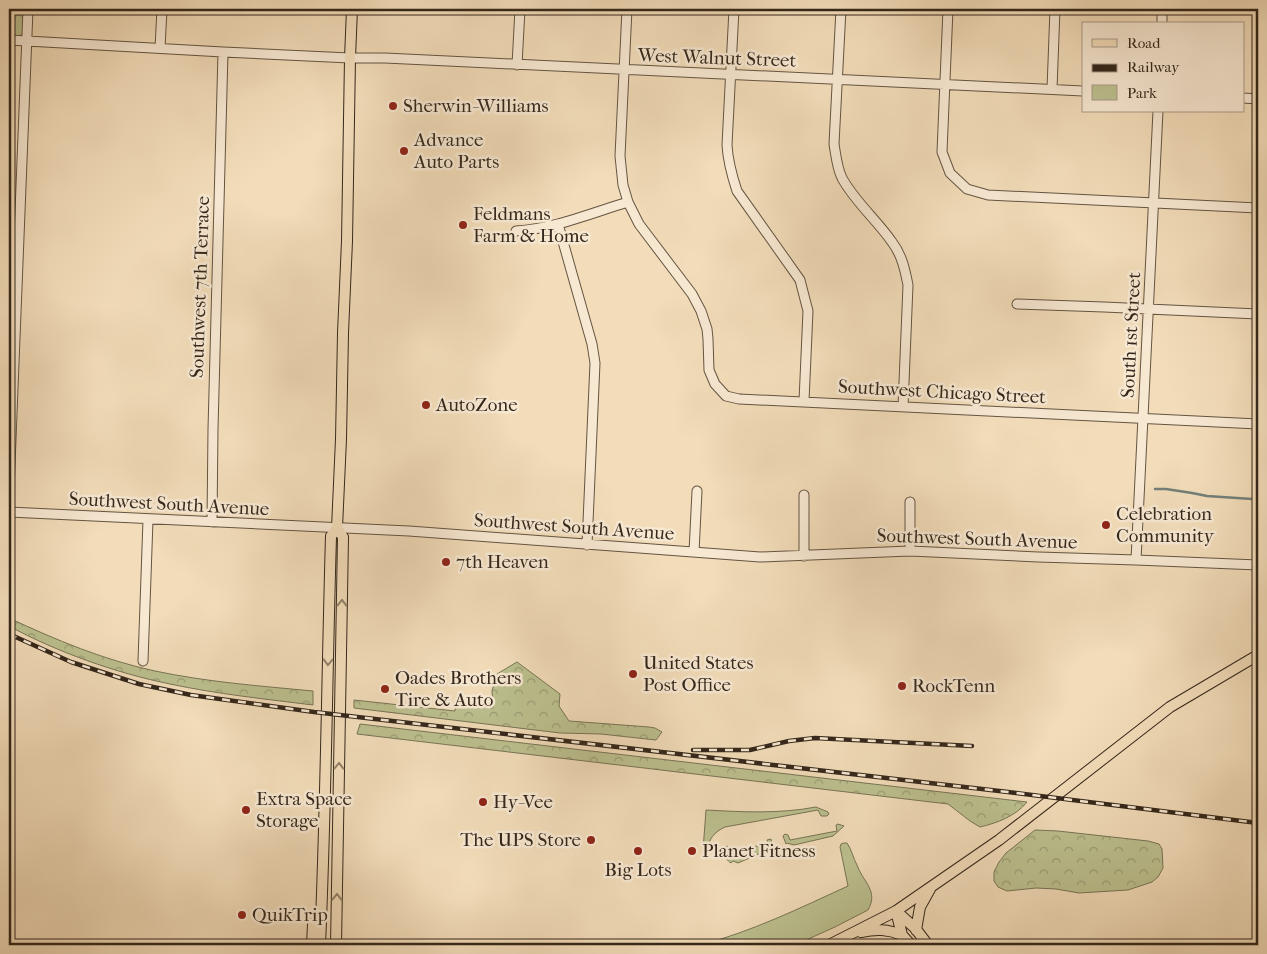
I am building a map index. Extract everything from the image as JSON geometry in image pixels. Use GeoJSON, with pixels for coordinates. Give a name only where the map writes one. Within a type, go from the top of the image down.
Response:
{"type":"FeatureCollection","features":[{"type":"Feature","properties":{"kind":"main road"},"geometry":{"type":"LineString","coordinates":[[336,945],[343,546],[343,537],[338,528],[352,9]]}},
{"type":"Feature","properties":{"kind":"main road"},"geometry":{"type":"LineString","coordinates":[[320,945],[325,849],[331,536],[338,528]]}},
{"type":"Feature","properties":{"kind":"main road"},"geometry":{"type":"LineString","coordinates":[[828,945],[896,910],[932,886],[999,840],[1170,708],[1258,654]]}},
{"type":"Feature","properties":{"kind":"main road"},"geometry":{"type":"LineString","coordinates":[[916,930],[920,907],[932,886]]}},
{"type":"Feature","properties":{"kind":"main road"},"geometry":{"type":"LineString","coordinates":[[896,910],[928,945]]}},
{"type":"Feature","properties":{"kind":"main road"},"geometry":{"type":"LineString","coordinates":[[896,910],[902,935],[911,945]]}},
{"type":"Feature","properties":{"kind":"main road"},"geometry":{"type":"LineString","coordinates":[[312,945],[313,924],[321,921]]}},
{"type":"Feature","properties":{"kind":"main road"},"geometry":{"type":"LineString","coordinates":[[850,934],[873,930],[887,930],[902,935]]}},
{"type":"Feature","properties":{"kind":"street"},"geometry":{"type":"LineString","coordinates":[[9,490],[28,9]]}},
{"type":"Feature","properties":{"kind":"street"},"geometry":{"type":"LineString","coordinates":[[160,48],[162,9]]}},
{"type":"Feature","properties":{"kind":"street"},"geometry":{"type":"LineString","coordinates":[[518,64],[520,9]]}},
{"type":"Feature","properties":{"kind":"street"},"geometry":{"type":"LineString","coordinates":[[516,231],[532,230],[558,224],[628,202],[623,185],[620,156],[627,9]]}},
{"type":"Feature","properties":{"kind":"street"},"geometry":{"type":"LineString","coordinates":[[734,9],[727,145],[728,159],[737,191],[800,280],[808,311],[804,402]]}},
{"type":"Feature","properties":{"kind":"street"},"geometry":{"type":"LineString","coordinates":[[841,9],[834,144],[837,163],[842,177],[851,192],[893,242],[905,268],[908,285],[903,407]]}},
{"type":"Feature","properties":{"kind":"street"},"geometry":{"type":"LineString","coordinates":[[948,9],[942,152],[950,173],[966,189],[988,195],[1258,208]]}},
{"type":"Feature","properties":{"kind":"street"},"geometry":{"type":"LineString","coordinates":[[1052,89],[1055,9]]}},
{"type":"Feature","properties":{"kind":"street"},"geometry":{"type":"LineString","coordinates":[[1162,9],[1162,22]]}},
{"type":"Feature","properties":{"kind":"street","name":"West Walnut Street"},"geometry":{"type":"LineString","coordinates":[[9,40],[350,58],[385,58],[1082,90]]}},
{"type":"Feature","properties":{"kind":"street","name":"Southwest 7th Terrace"},"geometry":{"type":"LineString","coordinates":[[212,522],[223,52]]}},
{"type":"Feature","properties":{"kind":"street"},"geometry":{"type":"LineString","coordinates":[[1244,98],[1258,99]]}},
{"type":"Feature","properties":{"kind":"street","name":"South 1st Street"},"geometry":{"type":"LineString","coordinates":[[1136,560],[1158,112]]}},
{"type":"Feature","properties":{"kind":"street","name":"Southwest Chicago Street"},"geometry":{"type":"LineString","coordinates":[[628,202],[639,224],[692,294],[701,311],[707,329],[709,370],[715,384],[726,396],[740,399],[1258,424]]}},
{"type":"Feature","properties":{"kind":"street"},"geometry":{"type":"LineString","coordinates":[[558,224],[592,344],[595,363],[587,544]]}},
{"type":"Feature","properties":{"kind":"street"},"geometry":{"type":"LineString","coordinates":[[1017,304],[1258,314]]}},
{"type":"Feature","properties":{"kind":"street"},"geometry":{"type":"LineString","coordinates":[[694,552],[697,490]]}},
{"type":"Feature","properties":{"kind":"street"},"geometry":{"type":"LineString","coordinates":[[804,495],[804,556]]}},
{"type":"Feature","properties":{"kind":"street"},"geometry":{"type":"LineString","coordinates":[[910,502],[910,551]]}},
{"type":"Feature","properties":{"kind":"street","name":"Southwest South Avenue"},"geometry":{"type":"LineString","coordinates":[[9,512],[420,532],[760,557],[910,551],[1258,565]]}},
{"type":"Feature","properties":{"kind":"street"},"geometry":{"type":"LineString","coordinates":[[143,661],[148,520]]}},
{"type":"Feature","properties":{"kind":"green space"},"geometry":{"type":"Polygon","coordinates":[[[9,9],[24,9],[24,31],[19,37],[9,36],[9,9]]]}},
{"type":"Feature","properties":{"kind":"green space"},"geometry":{"type":"Polygon","coordinates":[[[9,618],[80,649],[155,671],[214,681],[313,691],[313,705],[205,691],[108,668],[27,636],[9,626],[9,618]]]}},
{"type":"Feature","properties":{"kind":"green space"},"geometry":{"type":"Polygon","coordinates":[[[517,662],[560,694],[559,706],[569,721],[649,727],[662,732],[656,740],[601,734],[560,733],[354,708],[354,700],[455,711],[456,702],[493,708],[492,691],[497,674],[517,662]]]}},
{"type":"Feature","properties":{"kind":"green space"},"geometry":{"type":"Polygon","coordinates":[[[360,724],[1027,802],[1023,807],[1006,818],[980,827],[948,804],[357,734],[360,724]]]}},
{"type":"Feature","properties":{"kind":"green space"},"geometry":{"type":"Polygon","coordinates":[[[816,807],[829,814],[821,816],[818,810],[725,827],[713,836],[707,850],[703,850],[706,810],[775,812],[816,807]]]}},
{"type":"Feature","properties":{"kind":"green space"},"geometry":{"type":"Polygon","coordinates":[[[836,825],[844,826],[833,836],[794,845],[786,844],[783,836],[785,834],[788,835],[790,840],[837,831],[836,825]]]}},
{"type":"Feature","properties":{"kind":"green space"},"geometry":{"type":"Polygon","coordinates":[[[1035,830],[1148,841],[1159,844],[1162,849],[1163,868],[1158,877],[1152,882],[1128,890],[1079,893],[1036,888],[1007,891],[998,887],[994,881],[994,872],[999,862],[1006,853],[1035,830]]]}},
{"type":"Feature","properties":{"kind":"green space"},"geometry":{"type":"Polygon","coordinates":[[[771,839],[772,845],[768,850],[738,863],[733,861],[731,863],[725,856],[726,846],[730,851],[768,844],[767,840],[771,839]]]}},
{"type":"Feature","properties":{"kind":"green space"},"geometry":{"type":"Polygon","coordinates":[[[847,843],[849,846],[871,892],[871,903],[868,910],[795,945],[700,945],[757,926],[848,886],[840,847],[847,843]]]}},
{"type":"Feature","properties":{"kind":"waterway"},"geometry":{"type":"LineString","coordinates":[[1155,489],[1207,496],[1252,499],[1258,497]]}},
{"type":"Feature","properties":{"kind":"railway"},"geometry":{"type":"LineString","coordinates":[[9,634],[71,662],[139,684],[191,695],[314,712],[1008,792],[1258,823]]}},
{"type":"Feature","properties":{"kind":"railway"},"geometry":{"type":"LineString","coordinates":[[693,750],[750,750],[789,741],[815,738],[972,746]]}},
{"type":"Feature","properties":{"kind":"place","name":"Sherwin-Williams"},"geometry":{"type":"Point","coordinates":[393,106]}},
{"type":"Feature","properties":{"kind":"place","name":"Advance Auto Parts"},"geometry":{"type":"Point","coordinates":[404,151]}},
{"type":"Feature","properties":{"kind":"place","name":"Feldmans Farm & Home"},"geometry":{"type":"Point","coordinates":[463,225]}},
{"type":"Feature","properties":{"kind":"place","name":"AutoZone"},"geometry":{"type":"Point","coordinates":[426,405]}},
{"type":"Feature","properties":{"kind":"place","name":"Celebration Community"},"geometry":{"type":"Point","coordinates":[1106,525]}},
{"type":"Feature","properties":{"kind":"place","name":"7th Heaven"},"geometry":{"type":"Point","coordinates":[446,562]}},
{"type":"Feature","properties":{"kind":"place","name":"United States Post Office"},"geometry":{"type":"Point","coordinates":[633,674]}},
{"type":"Feature","properties":{"kind":"place","name":"RockTenn"},"geometry":{"type":"Point","coordinates":[902,686]}},
{"type":"Feature","properties":{"kind":"place","name":"Oades Brothers Tire & Auto"},"geometry":{"type":"Point","coordinates":[385,689]}},
{"type":"Feature","properties":{"kind":"place","name":"Hy-Vee"},"geometry":{"type":"Point","coordinates":[483,802]}},
{"type":"Feature","properties":{"kind":"place","name":"Extra Space Storage"},"geometry":{"type":"Point","coordinates":[246,810]}},
{"type":"Feature","properties":{"kind":"place","name":"The UPS Store"},"geometry":{"type":"Point","coordinates":[591,840]}},
{"type":"Feature","properties":{"kind":"place","name":"Big Lots"},"geometry":{"type":"Point","coordinates":[638,851]}},
{"type":"Feature","properties":{"kind":"place","name":"Planet Fitness"},"geometry":{"type":"Point","coordinates":[692,851]}},
{"type":"Feature","properties":{"kind":"place","name":"QuikTrip"},"geometry":{"type":"Point","coordinates":[242,915]}}]}
